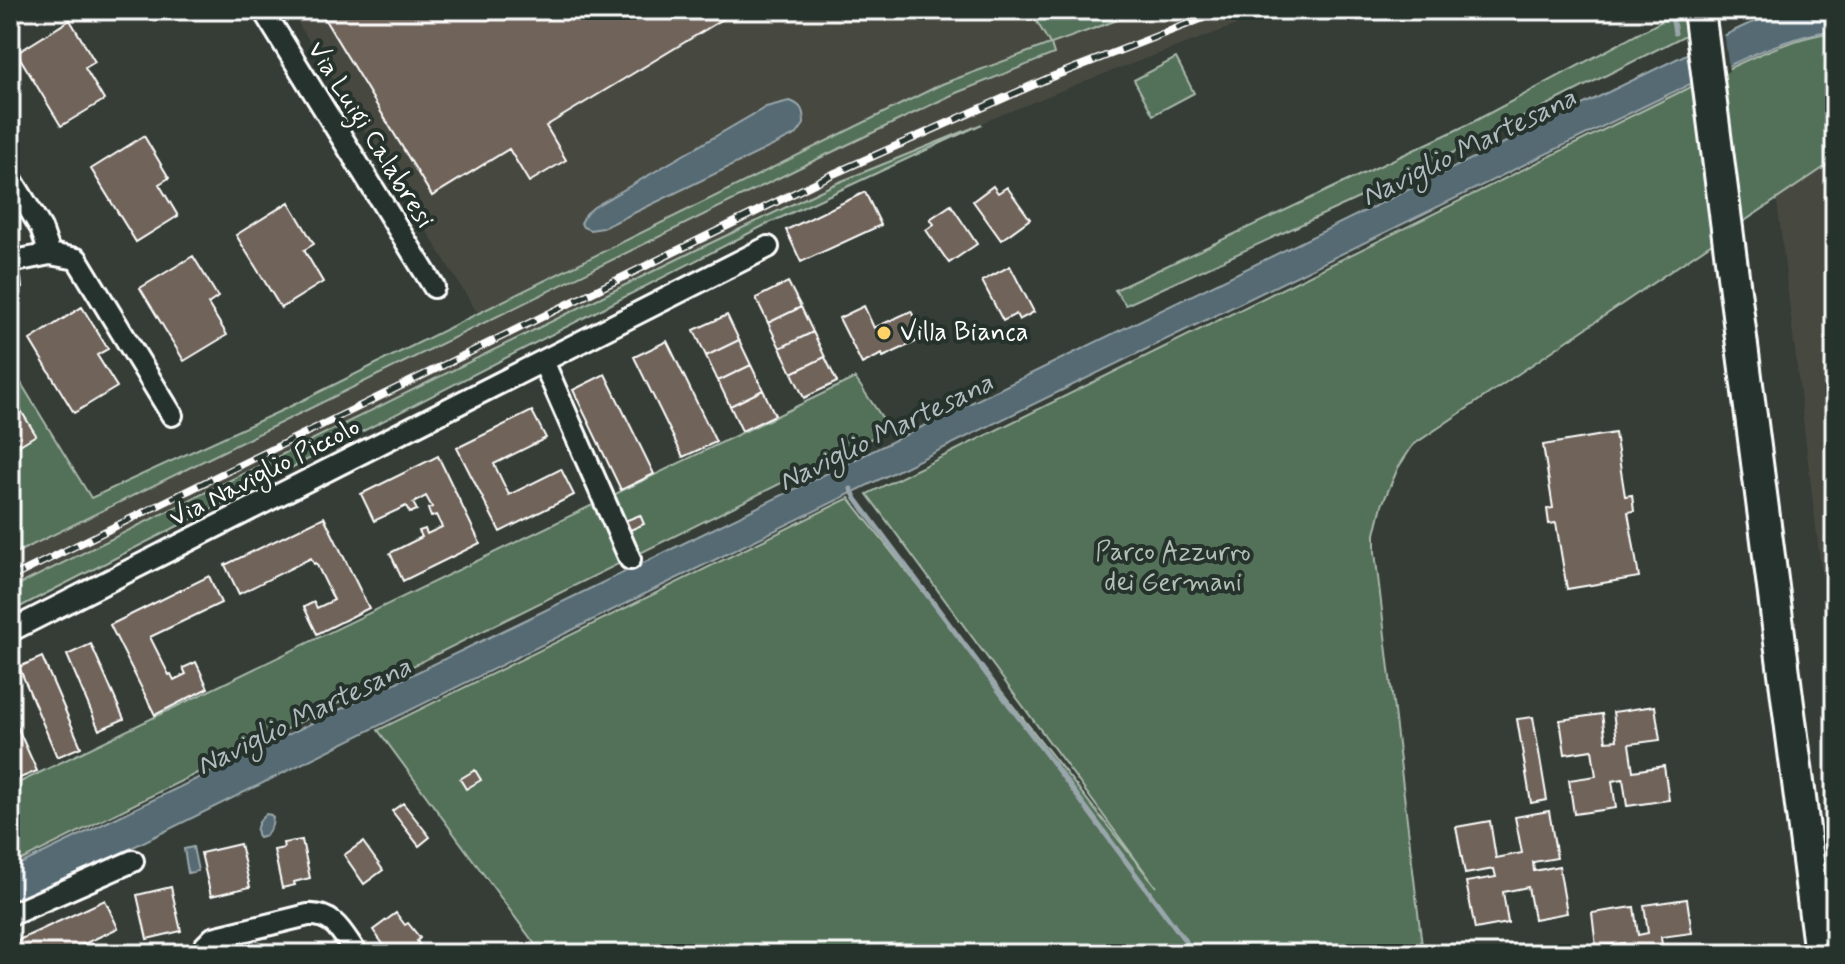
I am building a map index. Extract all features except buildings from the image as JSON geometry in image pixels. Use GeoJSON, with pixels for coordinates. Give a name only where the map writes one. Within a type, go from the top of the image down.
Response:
{"type":"FeatureCollection","features":[{"type":"Feature","properties":{"kind":"main road"},"geometry":{"type":"LineString","coordinates":[[1699,10],[1820,954]]}},
{"type":"Feature","properties":{"kind":"street","name":"Via Luigi Calabresi"},"geometry":{"type":"LineString","coordinates":[[263,10],[434,287]]}},
{"type":"Feature","properties":{"kind":"street"},"geometry":{"type":"LineString","coordinates":[[10,177],[41,228],[50,254]]}},
{"type":"Feature","properties":{"kind":"street","name":"Via Naviglio Piccolo"},"geometry":{"type":"LineString","coordinates":[[10,631],[768,247]]}},
{"type":"Feature","properties":{"kind":"street"},"geometry":{"type":"LineString","coordinates":[[10,262],[50,254],[77,259],[172,415]]}},
{"type":"Feature","properties":{"kind":"street"},"geometry":{"type":"LineString","coordinates":[[543,361],[630,559]]}},
{"type":"Feature","properties":{"kind":"street"},"geometry":{"type":"LineString","coordinates":[[10,915],[133,861]]}},
{"type":"Feature","properties":{"kind":"street"},"geometry":{"type":"LineString","coordinates":[[205,954],[205,946],[213,938],[318,915],[333,922],[357,954]]}},
{"type":"Feature","properties":{"kind":"shaded area"},"geometry":{"type":"Polygon","coordinates":[[[290,10],[1030,10],[1050,44],[942,84],[478,314],[290,10]]]}},
{"type":"Feature","properties":{"kind":"shaded area"},"geometry":{"type":"Polygon","coordinates":[[[1145,10],[1277,10],[1085,81],[910,152],[696,250],[10,589],[10,556],[805,165],[956,93],[1054,53],[1050,44],[1145,10]]]}},
{"type":"Feature","properties":{"kind":"shaded area"},"geometry":{"type":"Polygon","coordinates":[[[1835,160],[1835,687],[1777,200],[1835,160]]]}},
{"type":"Feature","properties":{"kind":"green space"},"geometry":{"type":"Polygon","coordinates":[[[1030,10],[1145,10],[1051,44],[1054,54],[956,93],[805,165],[10,556],[10,365],[91,498],[287,408],[942,84],[1050,44],[1030,10]]]}},
{"type":"Feature","properties":{"kind":"green space"},"geometry":{"type":"Polygon","coordinates":[[[1665,10],[1735,10],[1411,174],[1126,305],[1115,290],[1469,124],[1666,19],[1665,10]]]}},
{"type":"Feature","properties":{"kind":"green space","name":"Parco Azzurro dei Germani"},"geometry":{"type":"Polygon","coordinates":[[[1835,32],[1835,160],[1413,445],[1398,468],[1382,505],[1375,534],[1375,552],[1423,954],[542,954],[378,730],[849,498],[1156,887],[867,494],[1719,73],[1797,40],[1835,32]]]}},
{"type":"Feature","properties":{"kind":"green space"},"geometry":{"type":"Polygon","coordinates":[[[1176,58],[1194,93],[1153,115],[1134,80],[1176,58]]]}},
{"type":"Feature","properties":{"kind":"green space"},"geometry":{"type":"Polygon","coordinates":[[[982,124],[765,225],[10,612],[10,589],[696,250],[837,183],[982,124]]]}},
{"type":"Feature","properties":{"kind":"green space"},"geometry":{"type":"Polygon","coordinates":[[[855,378],[890,429],[10,866],[10,787],[855,378]]]}},
{"type":"Feature","properties":{"kind":"water"},"geometry":{"type":"Polygon","coordinates":[[[1785,10],[1835,10],[1835,30],[1791,40],[1727,66],[655,589],[10,908],[10,869],[1744,26],[1785,10]]]}},
{"type":"Feature","properties":{"kind":"water"},"geometry":{"type":"Polygon","coordinates":[[[789,101],[797,104],[803,112],[804,124],[797,134],[603,228],[590,230],[583,227],[581,223],[594,207],[766,107],[789,101]]]}},
{"type":"Feature","properties":{"kind":"water"},"geometry":{"type":"Polygon","coordinates":[[[266,814],[273,818],[272,825],[266,836],[259,838],[258,825],[266,814]]]}},
{"type":"Feature","properties":{"kind":"water"},"geometry":{"type":"Polygon","coordinates":[[[193,847],[198,871],[188,873],[184,849],[193,847]]]}},
{"type":"Feature","properties":{"kind":"pier"},"geometry":{"type":"Polygon","coordinates":[[[1724,31],[1729,71],[1693,88],[1688,49],[1724,31]]]}},
{"type":"Feature","properties":{"kind":"waterway"},"geometry":{"type":"LineString","coordinates":[[1671,10],[1675,33]]}},
{"type":"Feature","properties":{"kind":"waterway"},"geometry":{"type":"LineString","coordinates":[[851,489],[1195,954]]}},
{"type":"Feature","properties":{"kind":"railway"},"geometry":{"type":"LineString","coordinates":[[10,578],[833,174],[1049,78],[1224,10]]}},
{"type":"Feature","properties":{"kind":"place","name":"Villa Bianca"},"geometry":{"type":"Point","coordinates":[884,333]}},
{"type":"Feature","properties":{"kind":"water label","name":"Naviglio Martesana"},"geometry":{"type":"Point","coordinates":[1469,148]}},
{"type":"Feature","properties":{"kind":"water label","name":"Naviglio Martesana"},"geometry":{"type":"Point","coordinates":[886,433]}},
{"type":"Feature","properties":{"kind":"water label","name":"Naviglio Martesana"},"geometry":{"type":"Point","coordinates":[304,717]}}]}
